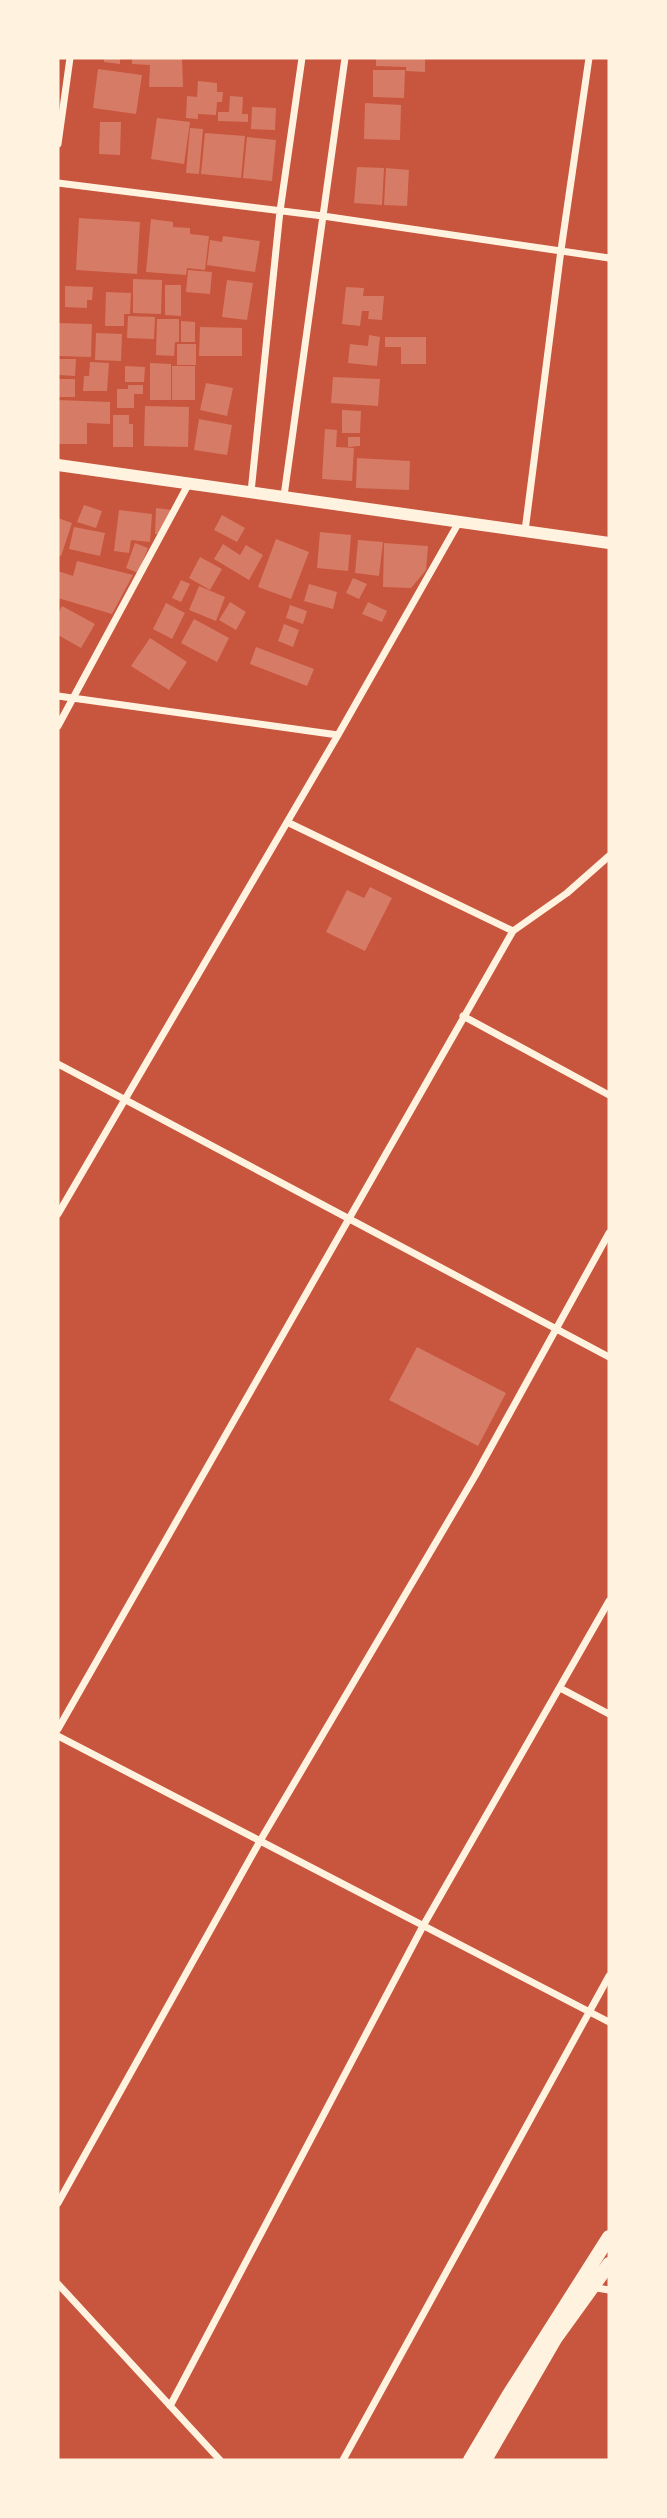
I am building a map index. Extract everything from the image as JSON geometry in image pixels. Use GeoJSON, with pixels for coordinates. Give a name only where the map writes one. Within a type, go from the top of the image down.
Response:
{"type":"FeatureCollection","features":[{"type":"Feature","properties":{"kind":"main road"},"geometry":{"type":"LineString","coordinates":[[470,2460],[609,2237]]}},
{"type":"Feature","properties":{"kind":"main road"},"geometry":{"type":"LineString","coordinates":[[485,2460],[555,2339],[609,2264]]}},
{"type":"Feature","properties":{"kind":"street"},"geometry":{"type":"LineString","coordinates":[[58,145],[70,58]]}},
{"type":"Feature","properties":{"kind":"street"},"geometry":{"type":"LineString","coordinates":[[251,492],[280,211],[302,58]]}},
{"type":"Feature","properties":{"kind":"street"},"geometry":{"type":"LineString","coordinates":[[284,496],[345,58]]}},
{"type":"Feature","properties":{"kind":"street"},"geometry":{"type":"LineString","coordinates":[[525,531],[589,58]]}},
{"type":"Feature","properties":{"kind":"street"},"geometry":{"type":"LineString","coordinates":[[58,183],[323,216],[609,258]]}},
{"type":"Feature","properties":{"kind":"street"},"geometry":{"type":"LineString","coordinates":[[58,465],[609,542]]}},
{"type":"Feature","properties":{"kind":"street"},"geometry":{"type":"LineString","coordinates":[[58,726],[189,483]]}},
{"type":"Feature","properties":{"kind":"street"},"geometry":{"type":"LineString","coordinates":[[58,1214],[460,522]]}},
{"type":"Feature","properties":{"kind":"street"},"geometry":{"type":"LineString","coordinates":[[58,696],[338,735]]}},
{"type":"Feature","properties":{"kind":"street"},"geometry":{"type":"LineString","coordinates":[[287,822],[513,931]]}},
{"type":"Feature","properties":{"kind":"street"},"geometry":{"type":"LineString","coordinates":[[58,1729],[513,931],[567,893],[609,856]]}},
{"type":"Feature","properties":{"kind":"street"},"geometry":{"type":"LineString","coordinates":[[463,1016],[609,1095]]}},
{"type":"Feature","properties":{"kind":"street"},"geometry":{"type":"LineString","coordinates":[[58,1064],[609,1357]]}},
{"type":"Feature","properties":{"kind":"street"},"geometry":{"type":"LineString","coordinates":[[58,2203],[260,1841],[475,1476],[609,1233]]}},
{"type":"Feature","properties":{"kind":"street"},"geometry":{"type":"LineString","coordinates":[[170,2406],[423,1926],[609,1601]]}},
{"type":"Feature","properties":{"kind":"street"},"geometry":{"type":"LineString","coordinates":[[560,1688],[609,1714]]}},
{"type":"Feature","properties":{"kind":"street"},"geometry":{"type":"LineString","coordinates":[[58,1736],[609,2022]]}},
{"type":"Feature","properties":{"kind":"street"},"geometry":{"type":"LineString","coordinates":[[343,2460],[609,1976]]}},
{"type":"Feature","properties":{"kind":"street"},"geometry":{"type":"LineString","coordinates":[[58,2284],[220,2460]]}},
{"type":"Feature","properties":{"kind":"street"},"geometry":{"type":"LineString","coordinates":[[577,2285],[609,2290]]}},
{"type":"Feature","properties":{"kind":"building"},"geometry":{"type":"Polygon","coordinates":[[[104,58],[120,58],[120,64],[104,62],[104,58]]]}},
{"type":"Feature","properties":{"kind":"building"},"geometry":{"type":"Polygon","coordinates":[[[132,58],[182,58],[183,87],[149,87],[150,65],[132,64],[132,58]]]}},
{"type":"Feature","properties":{"kind":"building"},"geometry":{"type":"Polygon","coordinates":[[[376,58],[425,58],[425,72],[406,71],[406,67],[376,66],[376,58]]]}},
{"type":"Feature","properties":{"kind":"building"},"geometry":{"type":"Polygon","coordinates":[[[98,69],[142,75],[136,114],[93,108],[98,69]]]}},
{"type":"Feature","properties":{"kind":"building"},"geometry":{"type":"Polygon","coordinates":[[[373,70],[405,70],[404,98],[373,97],[373,70]]]}},
{"type":"Feature","properties":{"kind":"building"},"geometry":{"type":"Polygon","coordinates":[[[198,81],[217,83],[217,92],[223,92],[222,102],[217,102],[216,115],[198,114],[198,119],[186,118],[187,96],[197,97],[198,81]]]}},
{"type":"Feature","properties":{"kind":"building"},"geometry":{"type":"Polygon","coordinates":[[[230,96],[243,97],[242,114],[248,114],[248,122],[218,121],[218,112],[229,112],[230,96]]]}},
{"type":"Feature","properties":{"kind":"building"},"geometry":{"type":"Polygon","coordinates":[[[365,103],[401,105],[400,140],[364,139],[365,103]]]}},
{"type":"Feature","properties":{"kind":"building"},"geometry":{"type":"Polygon","coordinates":[[[252,107],[276,108],[275,130],[251,129],[252,107]]]}},
{"type":"Feature","properties":{"kind":"building"},"geometry":{"type":"Polygon","coordinates":[[[157,118],[190,122],[184,164],[151,159],[157,118]]]}},
{"type":"Feature","properties":{"kind":"building"},"geometry":{"type":"Polygon","coordinates":[[[100,122],[121,122],[120,155],[99,154],[100,122]]]}},
{"type":"Feature","properties":{"kind":"building"},"geometry":{"type":"Polygon","coordinates":[[[190,128],[203,129],[199,174],[186,173],[190,128]]]}},
{"type":"Feature","properties":{"kind":"building"},"geometry":{"type":"Polygon","coordinates":[[[205,133],[245,136],[241,178],[201,174],[205,133]]]}},
{"type":"Feature","properties":{"kind":"building"},"geometry":{"type":"Polygon","coordinates":[[[247,137],[276,140],[272,181],[243,178],[247,137]]]}},
{"type":"Feature","properties":{"kind":"building"},"geometry":{"type":"Polygon","coordinates":[[[357,167],[384,168],[382,205],[354,203],[357,167]]]}},
{"type":"Feature","properties":{"kind":"building"},"geometry":{"type":"Polygon","coordinates":[[[386,168],[409,170],[407,206],[384,205],[386,168]]]}},
{"type":"Feature","properties":{"kind":"building"},"geometry":{"type":"Polygon","coordinates":[[[79,218],[140,222],[137,274],[76,270],[79,218]]]}},
{"type":"Feature","properties":{"kind":"building"},"geometry":{"type":"Polygon","coordinates":[[[151,219],[173,222],[173,227],[190,228],[190,234],[209,236],[205,270],[187,268],[186,275],[146,272],[151,219]]]}},
{"type":"Feature","properties":{"kind":"building"},"geometry":{"type":"Polygon","coordinates":[[[223,236],[260,241],[255,272],[207,265],[210,240],[222,242],[223,236]]]}},
{"type":"Feature","properties":{"kind":"building"},"geometry":{"type":"Polygon","coordinates":[[[188,270],[212,272],[210,294],[186,292],[188,270]]]}},
{"type":"Feature","properties":{"kind":"building"},"geometry":{"type":"Polygon","coordinates":[[[133,279],[162,280],[161,314],[133,313],[133,279]]]}},
{"type":"Feature","properties":{"kind":"building"},"geometry":{"type":"Polygon","coordinates":[[[227,280],[253,283],[247,320],[222,317],[227,280]]]}},
{"type":"Feature","properties":{"kind":"building"},"geometry":{"type":"Polygon","coordinates":[[[165,285],[181,285],[181,316],[165,315],[165,285]]]}},
{"type":"Feature","properties":{"kind":"building"},"geometry":{"type":"Polygon","coordinates":[[[65,286],[93,287],[92,300],[87,300],[87,308],[65,307],[65,286]]]}},
{"type":"Feature","properties":{"kind":"building"},"geometry":{"type":"Polygon","coordinates":[[[346,287],[364,288],[363,296],[384,296],[382,320],[368,319],[369,311],[362,311],[360,326],[342,324],[346,287]]]}},
{"type":"Feature","properties":{"kind":"building"},"geometry":{"type":"Polygon","coordinates":[[[106,292],[131,293],[130,314],[124,314],[124,326],[105,326],[106,292]]]}},
{"type":"Feature","properties":{"kind":"building"},"geometry":{"type":"Polygon","coordinates":[[[128,316],[155,317],[154,339],[127,338],[128,316]]]}},
{"type":"Feature","properties":{"kind":"building"},"geometry":{"type":"Polygon","coordinates":[[[157,319],[179,319],[179,342],[175,342],[174,356],[156,355],[157,319]]]}},
{"type":"Feature","properties":{"kind":"building"},"geometry":{"type":"Polygon","coordinates":[[[181,321],[195,322],[195,342],[181,342],[181,321]]]}},
{"type":"Feature","properties":{"kind":"building"},"geometry":{"type":"Polygon","coordinates":[[[59,323],[92,324],[91,357],[58,356],[59,323]]]}},
{"type":"Feature","properties":{"kind":"building"},"geometry":{"type":"Polygon","coordinates":[[[200,327],[242,328],[242,356],[199,356],[200,327]]]}},
{"type":"Feature","properties":{"kind":"building"},"geometry":{"type":"Polygon","coordinates":[[[96,333],[122,334],[121,361],[95,360],[96,333]]]}},
{"type":"Feature","properties":{"kind":"building"},"geometry":{"type":"Polygon","coordinates":[[[369,335],[380,337],[377,366],[348,363],[350,344],[368,346],[369,335]]]}},
{"type":"Feature","properties":{"kind":"building"},"geometry":{"type":"Polygon","coordinates":[[[385,337],[426,337],[426,364],[401,364],[401,347],[385,347],[385,337]]]}},
{"type":"Feature","properties":{"kind":"building"},"geometry":{"type":"Polygon","coordinates":[[[177,344],[196,344],[196,365],[177,365],[177,344]]]}},
{"type":"Feature","properties":{"kind":"building"},"geometry":{"type":"Polygon","coordinates":[[[58,359],[76,359],[75,376],[58,375],[58,359]]]}},
{"type":"Feature","properties":{"kind":"building"},"geometry":{"type":"Polygon","coordinates":[[[90,362],[109,363],[107,391],[83,391],[84,376],[89,376],[90,362]]]}},
{"type":"Feature","properties":{"kind":"building"},"geometry":{"type":"Polygon","coordinates":[[[150,363],[171,364],[171,400],[150,400],[150,363]]]}},
{"type":"Feature","properties":{"kind":"building"},"geometry":{"type":"Polygon","coordinates":[[[125,366],[145,367],[144,382],[125,382],[125,366]]]}},
{"type":"Feature","properties":{"kind":"building"},"geometry":{"type":"Polygon","coordinates":[[[172,366],[195,366],[195,400],[172,400],[172,366]]]}},
{"type":"Feature","properties":{"kind":"building"},"geometry":{"type":"Polygon","coordinates":[[[333,377],[380,379],[378,406],[331,403],[333,377]]]}},
{"type":"Feature","properties":{"kind":"building"},"geometry":{"type":"Polygon","coordinates":[[[58,379],[75,379],[75,397],[58,397],[58,379]]]}},
{"type":"Feature","properties":{"kind":"building"},"geometry":{"type":"Polygon","coordinates":[[[206,383],[233,388],[227,416],[200,410],[206,383]]]}},
{"type":"Feature","properties":{"kind":"building"},"geometry":{"type":"Polygon","coordinates":[[[128,385],[143,385],[143,394],[134,394],[134,408],[117,408],[117,389],[128,389],[128,385]]]}},
{"type":"Feature","properties":{"kind":"building"},"geometry":{"type":"Polygon","coordinates":[[[58,400],[110,402],[110,424],[87,423],[87,444],[58,444],[58,400]]]}},
{"type":"Feature","properties":{"kind":"building"},"geometry":{"type":"Polygon","coordinates":[[[145,406],[189,407],[188,447],[144,446],[145,406]]]}},
{"type":"Feature","properties":{"kind":"building"},"geometry":{"type":"Polygon","coordinates":[[[342,410],[361,411],[360,433],[342,433],[342,410]]]}},
{"type":"Feature","properties":{"kind":"building"},"geometry":{"type":"Polygon","coordinates":[[[113,415],[129,415],[129,424],[133,424],[133,447],[113,447],[113,415]]]}},
{"type":"Feature","properties":{"kind":"building"},"geometry":{"type":"Polygon","coordinates":[[[199,419],[232,425],[227,455],[194,450],[199,419]]]}},
{"type":"Feature","properties":{"kind":"building"},"geometry":{"type":"Polygon","coordinates":[[[325,429],[337,430],[336,447],[354,448],[352,481],[322,479],[325,429]]]}},
{"type":"Feature","properties":{"kind":"building"},"geometry":{"type":"Polygon","coordinates":[[[348,437],[360,437],[360,446],[348,447],[348,437]]]}},
{"type":"Feature","properties":{"kind":"building"},"geometry":{"type":"Polygon","coordinates":[[[357,458],[410,461],[409,490],[356,488],[357,458]]]}},
{"type":"Feature","properties":{"kind":"building"},"geometry":{"type":"Polygon","coordinates":[[[84,505],[102,511],[96,528],[77,522],[84,505]]]}},
{"type":"Feature","properties":{"kind":"building"},"geometry":{"type":"Polygon","coordinates":[[[156,508],[172,510],[158,534],[155,534],[156,508]]]}},
{"type":"Feature","properties":{"kind":"building"},"geometry":{"type":"Polygon","coordinates":[[[119,510],[152,514],[150,542],[131,540],[129,553],[114,551],[119,510]]]}},
{"type":"Feature","properties":{"kind":"building"},"geometry":{"type":"Polygon","coordinates":[[[222,515],[245,528],[237,542],[214,530],[222,515]]]}},
{"type":"Feature","properties":{"kind":"building"},"geometry":{"type":"Polygon","coordinates":[[[58,518],[72,523],[61,556],[58,555],[58,518]]]}},
{"type":"Feature","properties":{"kind":"building"},"geometry":{"type":"Polygon","coordinates":[[[74,527],[105,533],[100,556],[69,549],[74,527]]]}},
{"type":"Feature","properties":{"kind":"building"},"geometry":{"type":"Polygon","coordinates":[[[320,532],[351,535],[348,571],[317,568],[320,532]]]}},
{"type":"Feature","properties":{"kind":"building"},"geometry":{"type":"Polygon","coordinates":[[[276,539],[309,552],[291,599],[258,587],[276,539]]]}},
{"type":"Feature","properties":{"kind":"building"},"geometry":{"type":"Polygon","coordinates":[[[358,540],[383,542],[379,576],[355,573],[358,540]]]}},
{"type":"Feature","properties":{"kind":"building"},"geometry":{"type":"Polygon","coordinates":[[[135,543],[148,548],[138,573],[126,568],[135,543]]]}},
{"type":"Feature","properties":{"kind":"building"},"geometry":{"type":"Polygon","coordinates":[[[384,543],[428,546],[426,570],[411,588],[383,587],[384,543]]]}},
{"type":"Feature","properties":{"kind":"building"},"geometry":{"type":"Polygon","coordinates":[[[223,544],[240,555],[246,545],[263,555],[249,580],[214,559],[223,544]]]}},
{"type":"Feature","properties":{"kind":"building"},"geometry":{"type":"Polygon","coordinates":[[[200,557],[222,569],[210,590],[189,578],[200,557]]]}},
{"type":"Feature","properties":{"kind":"building"},"geometry":{"type":"Polygon","coordinates":[[[77,561],[133,575],[112,614],[58,598],[58,571],[73,576],[77,561]]]}},
{"type":"Feature","properties":{"kind":"building"},"geometry":{"type":"Polygon","coordinates":[[[353,578],[367,584],[359,599],[346,593],[353,578]]]}},
{"type":"Feature","properties":{"kind":"building"},"geometry":{"type":"Polygon","coordinates":[[[181,580],[190,584],[181,602],[172,598],[181,580]]]}},
{"type":"Feature","properties":{"kind":"building"},"geometry":{"type":"Polygon","coordinates":[[[309,584],[337,592],[333,609],[304,601],[309,584]]]}},
{"type":"Feature","properties":{"kind":"building"},"geometry":{"type":"Polygon","coordinates":[[[199,586],[225,597],[216,621],[189,610],[199,586]]]}},
{"type":"Feature","properties":{"kind":"building"},"geometry":{"type":"Polygon","coordinates":[[[230,602],[246,612],[236,630],[219,620],[230,602]]]}},
{"type":"Feature","properties":{"kind":"building"},"geometry":{"type":"Polygon","coordinates":[[[368,602],[387,611],[382,622],[362,614],[368,602]]]}},
{"type":"Feature","properties":{"kind":"building"},"geometry":{"type":"Polygon","coordinates":[[[166,603],[185,613],[172,639],[153,629],[166,603]]]}},
{"type":"Feature","properties":{"kind":"building"},"geometry":{"type":"Polygon","coordinates":[[[290,605],[307,611],[303,624],[286,618],[290,605]]]}},
{"type":"Feature","properties":{"kind":"building"},"geometry":{"type":"Polygon","coordinates":[[[62,606],[95,624],[81,648],[58,635],[58,614],[62,606]]]}},
{"type":"Feature","properties":{"kind":"building"},"geometry":{"type":"Polygon","coordinates":[[[194,619],[229,638],[217,662],[181,643],[194,619]]]}},
{"type":"Feature","properties":{"kind":"building"},"geometry":{"type":"Polygon","coordinates":[[[284,624],[299,630],[293,647],[278,641],[284,624]]]}},
{"type":"Feature","properties":{"kind":"building"},"geometry":{"type":"Polygon","coordinates":[[[150,638],[187,662],[169,690],[131,666],[150,638]]]}},
{"type":"Feature","properties":{"kind":"building"},"geometry":{"type":"Polygon","coordinates":[[[256,647],[314,669],[307,686],[250,664],[256,647]]]}},
{"type":"Feature","properties":{"kind":"building"},"geometry":{"type":"Polygon","coordinates":[[[370,887],[392,898],[365,951],[326,932],[347,890],[364,898],[370,887]]]}},
{"type":"Feature","properties":{"kind":"building"},"geometry":{"type":"Polygon","coordinates":[[[417,1347],[506,1393],[478,1446],[389,1400],[417,1347]]]}}]}
